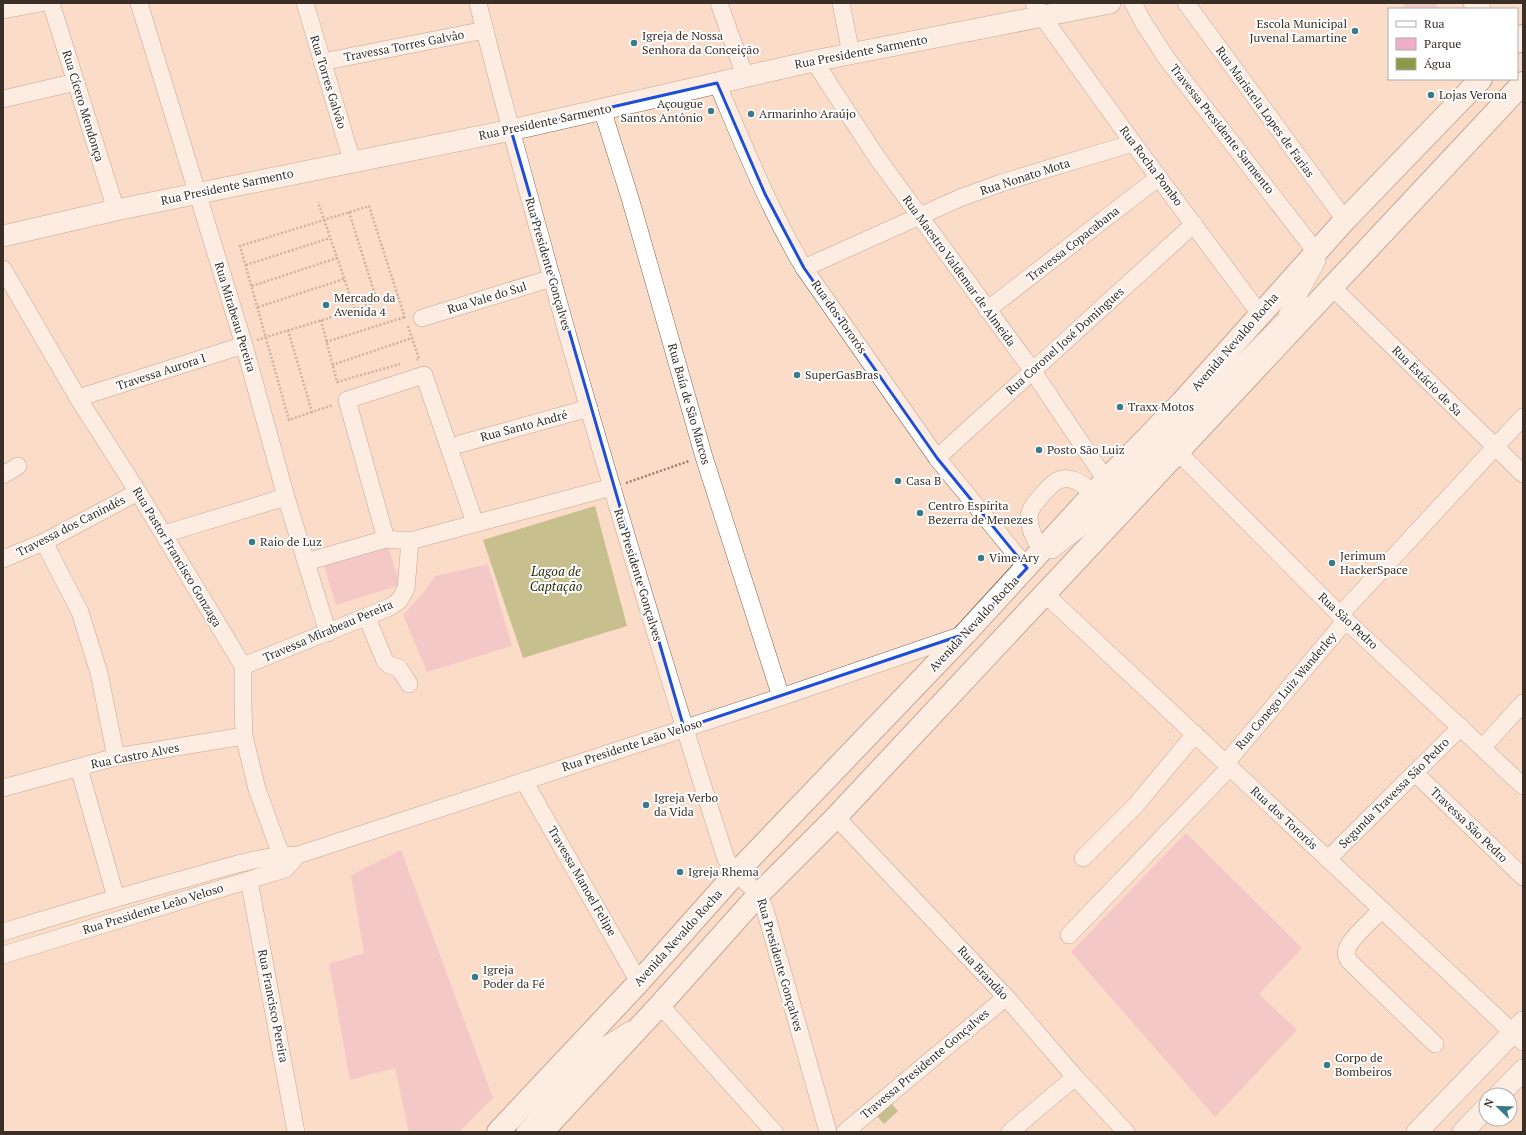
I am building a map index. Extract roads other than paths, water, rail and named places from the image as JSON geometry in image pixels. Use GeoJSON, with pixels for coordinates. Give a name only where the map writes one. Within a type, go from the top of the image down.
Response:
{"type":"FeatureCollection","features":[{"type":"Feature","properties":{"kind":"highway","name":"Avenida Nevaldo Rocha"},"geometry":{"type":"LineString","coordinates":[[498,1132],[633,989],[736,873],[965,634],[1100,487],[1182,402],[1345,220],[1480,80]]}},
{"type":"Feature","properties":{"kind":"highway"},"geometry":{"type":"LineString","coordinates":[[529,1130],[653,1013],[759,894],[836,817],[1523,83]]}},
{"type":"Feature","properties":{"kind":"main road","name":"Rua Presidente Sarmento"},"geometry":{"type":"LineString","coordinates":[[3,236],[116,210],[511,130],[745,76],[851,54],[1038,10],[1110,3]]}},
{"type":"Feature","properties":{"kind":"main road"},"geometry":{"type":"LineString","coordinates":[[1417,1132],[1520,1033]]}},
{"type":"Feature","properties":{"kind":"main road"},"geometry":{"type":"LineString","coordinates":[[1507,1087],[1523,1070]]}},
{"type":"Feature","properties":{"kind":"main road"},"geometry":{"type":"LineString","coordinates":[[1463,1132],[1478,1116]]}},
{"type":"Feature","properties":{"kind":"street"},"geometry":{"type":"LineString","coordinates":[[3,10],[41,3]]}},
{"type":"Feature","properties":{"kind":"street","name":"Rua Cícero Mendonça"},"geometry":{"type":"LineString","coordinates":[[51,3],[116,210]]}},
{"type":"Feature","properties":{"kind":"street","name":"Rua Mirabeau Pereira"},"geometry":{"type":"LineString","coordinates":[[139,3],[196,194],[244,345],[286,497],[328,633]]}},
{"type":"Feature","properties":{"kind":"street","name":"Rua Torres Galvão"},"geometry":{"type":"LineString","coordinates":[[305,3],[352,161]]}},
{"type":"Feature","properties":{"kind":"street","name":"Rua Presidente Gonçalves"},"geometry":{"type":"LineString","coordinates":[[478,3],[552,278],[612,487],[684,728],[726,859],[736,873],[759,894],[766,912],[828,1132]]}},
{"type":"Feature","properties":{"kind":"street"},"geometry":{"type":"LineString","coordinates":[[719,3],[745,76]]}},
{"type":"Feature","properties":{"kind":"street"},"geometry":{"type":"LineString","coordinates":[[841,3],[851,54]]}},
{"type":"Feature","properties":{"kind":"street","name":"Travessa Presidente Sarmento"},"geometry":{"type":"LineString","coordinates":[[1133,3],[1143,22],[1168,59],[1323,244]]}},
{"type":"Feature","properties":{"kind":"street","name":"Rua Maristela Lopes de Farias"},"geometry":{"type":"LineString","coordinates":[[1186,3],[1345,220]]}},
{"type":"Feature","properties":{"kind":"street","name":"Rua Rocha Pombo"},"geometry":{"type":"LineString","coordinates":[[1038,10],[1133,143],[1260,314]]}},
{"type":"Feature","properties":{"kind":"street","name":"Travessa Torres Galvâo"},"geometry":{"type":"LineString","coordinates":[[322,62],[485,30]]}},
{"type":"Feature","properties":{"kind":"street","name":"Rua Maestro Valdemar de Almeida"},"geometry":{"type":"LineString","coordinates":[[814,61],[878,159],[1032,370],[1100,487]]}},
{"type":"Feature","properties":{"kind":"street"},"geometry":{"type":"LineString","coordinates":[[3,99],[76,82]]}},
{"type":"Feature","properties":{"kind":"street","name":"Rua dos Tororós"},"geometry":{"type":"LineString","coordinates":[[717,83],[765,194],[785,235],[804,268],[937,458],[1023,572]]}},
{"type":"Feature","properties":{"kind":"street","name":"Rua Baía de São Marcos"},"geometry":{"type":"LineString","coordinates":[[602,109],[630,198],[704,456],[781,697]]}},
{"type":"Feature","properties":{"kind":"street","name":"Rua Nonato Mota"},"geometry":{"type":"LineString","coordinates":[[804,268],[919,215],[960,198],[1001,183],[1133,143]]}},
{"type":"Feature","properties":{"kind":"street","name":"Travessa Copacabana"},"geometry":{"type":"LineString","coordinates":[[987,310],[1159,177]]}},
{"type":"Feature","properties":{"kind":"street","name":"Rua Coronel José Domingues"},"geometry":{"type":"LineString","coordinates":[[937,458],[1194,224]]}},
{"type":"Feature","properties":{"kind":"street"},"geometry":{"type":"LineString","coordinates":[[1282,324],[1323,244]]}},
{"type":"Feature","properties":{"kind":"street"},"geometry":{"type":"LineString","coordinates":[[1023,572],[1094,517],[1193,411],[1282,324],[1356,262]]}},
{"type":"Feature","properties":{"kind":"street","name":"Rua Pastor Francisco Gonzaga"},"geometry":{"type":"LineString","coordinates":[[3,269],[78,398],[164,534],[243,666]]}},
{"type":"Feature","properties":{"kind":"street","name":"Rua Vale do Sul"},"geometry":{"type":"LineString","coordinates":[[422,318],[552,278]]}},
{"type":"Feature","properties":{"kind":"street","name":"Rua Estácio de Sa"},"geometry":{"type":"LineString","coordinates":[[1332,287],[1523,474]]}},
{"type":"Feature","properties":{"kind":"street","name":"Travessa Aurora I"},"geometry":{"type":"LineString","coordinates":[[78,398],[244,345]]}},
{"type":"Feature","properties":{"kind":"street"},"geometry":{"type":"LineString","coordinates":[[386,539],[348,400],[424,375],[475,523]]}},
{"type":"Feature","properties":{"kind":"street","name":"Rua Santo André"},"geometry":{"type":"LineString","coordinates":[[460,444],[589,408]]}},
{"type":"Feature","properties":{"kind":"street","name":"Rua Conego Luiz Wanderley"},"geometry":{"type":"LineString","coordinates":[[1069,935],[1228,765],[1343,617],[1495,447],[1523,418]]}},
{"type":"Feature","properties":{"kind":"street","name":"Rua São Pedro"},"geometry":{"type":"LineString","coordinates":[[1178,452],[1343,617],[1523,786]]}},
{"type":"Feature","properties":{"kind":"street"},"geometry":{"type":"LineString","coordinates":[[3,474],[18,466]]}},
{"type":"Feature","properties":{"kind":"street"},"geometry":{"type":"LineString","coordinates":[[1042,551],[1033,536],[1030,527],[1029,516],[1032,506],[1054,482],[1063,479],[1072,479],[1100,487]]}},
{"type":"Feature","properties":{"kind":"street"},"geometry":{"type":"LineString","coordinates":[[306,562],[386,539],[410,541],[612,487]]}},
{"type":"Feature","properties":{"kind":"street","name":"Travessa dos Canindés"},"geometry":{"type":"LineString","coordinates":[[3,559],[44,542],[138,492]]}},
{"type":"Feature","properties":{"kind":"street"},"geometry":{"type":"LineString","coordinates":[[164,534],[286,497]]}},
{"type":"Feature","properties":{"kind":"street"},"geometry":{"type":"LineString","coordinates":[[1041,598],[1094,517]]}},
{"type":"Feature","properties":{"kind":"street","name":"Travessa Mirabeau Pereira"},"geometry":{"type":"LineString","coordinates":[[243,666],[367,618],[395,604],[403,596],[407,582],[410,541]]}},
{"type":"Feature","properties":{"kind":"street"},"geometry":{"type":"LineString","coordinates":[[44,542],[80,612],[99,673],[116,757]]}},
{"type":"Feature","properties":{"kind":"street","name":"Rua dos Tororós"},"geometry":{"type":"LineString","coordinates":[[1041,598],[1195,734],[1381,910],[1520,1033]]}},
{"type":"Feature","properties":{"kind":"street"},"geometry":{"type":"LineString","coordinates":[[367,618],[385,661],[389,665],[399,668],[409,684]]}},
{"type":"Feature","properties":{"kind":"street","name":"Rua Presidente Leão Veloso"},"geometry":{"type":"LineString","coordinates":[[3,955],[249,880],[298,855],[781,697],[965,634]]}},
{"type":"Feature","properties":{"kind":"street"},"geometry":{"type":"LineString","coordinates":[[243,666],[244,736],[257,788],[283,862]]}},
{"type":"Feature","properties":{"kind":"street"},"geometry":{"type":"LineString","coordinates":[[1483,747],[1523,703]]}},
{"type":"Feature","properties":{"kind":"street","name":"Segunda Travessa São Pedro"},"geometry":{"type":"LineString","coordinates":[[1328,859],[1461,727]]}},
{"type":"Feature","properties":{"kind":"street"},"geometry":{"type":"LineString","coordinates":[[1083,858],[1136,805],[1195,734]]}},
{"type":"Feature","properties":{"kind":"street","name":"Rua Castro Alves"},"geometry":{"type":"LineString","coordinates":[[3,788],[116,757],[244,736]]}},
{"type":"Feature","properties":{"kind":"street"},"geometry":{"type":"LineString","coordinates":[[79,768],[116,898]]}},
{"type":"Feature","properties":{"kind":"street","name":"Travessa São Pedro"},"geometry":{"type":"LineString","coordinates":[[1415,773],[1523,877]]}},
{"type":"Feature","properties":{"kind":"street","name":"Travessa Manoel Felipe"},"geometry":{"type":"LineString","coordinates":[[524,781],[633,989]]}},
{"type":"Feature","properties":{"kind":"street","name":"Rua Brandâo"},"geometry":{"type":"LineString","coordinates":[[836,817],[1006,997],[1121,1130]]}},
{"type":"Feature","properties":{"kind":"street","name":"Rua Presidente Leão Veloso"},"geometry":{"type":"LineString","coordinates":[[3,932],[116,898],[246,862],[283,862]]}},
{"type":"Feature","properties":{"kind":"street","name":"Rua Francisco Pereira"},"geometry":{"type":"LineString","coordinates":[[249,880],[296,1132]]}},
{"type":"Feature","properties":{"kind":"street"},"geometry":{"type":"LineString","coordinates":[[1381,910],[1350,943],[1346,950],[1347,957],[1349,961],[1435,1044]]}},
{"type":"Feature","properties":{"kind":"street"},"geometry":{"type":"LineString","coordinates":[[529,1130],[600,1048],[633,989]]}},
{"type":"Feature","properties":{"kind":"street","name":"Travessa Presidente Gonçalves"},"geometry":{"type":"LineString","coordinates":[[845,1132],[1006,997]]}},
{"type":"Feature","properties":{"kind":"street"},"geometry":{"type":"LineString","coordinates":[[600,1048],[653,1013],[774,1132]]}},
{"type":"Feature","properties":{"kind":"street"},"geometry":{"type":"LineString","coordinates":[[1013,1129],[1075,1077]]}},
{"type":"Feature","properties":{"kind":"water","name":"Lagoa de Captação"},"geometry":{"type":"Polygon","coordinates":[[[595,506],[627,626],[523,658],[483,540],[595,506]]]}},
{"type":"Feature","properties":{"kind":"water"},"geometry":{"type":"Polygon","coordinates":[[[891,1103],[898,1111],[884,1124],[876,1115],[891,1103]]]}},
{"type":"Feature","properties":{"kind":"place","name":"Escola Municipal Juvenal Lamartine"},"geometry":{"type":"Point","coordinates":[1355,31]}},
{"type":"Feature","properties":{"kind":"place","name":"Igreja de Nossa Senhora da Conceição"},"geometry":{"type":"Point","coordinates":[634,43]}},
{"type":"Feature","properties":{"kind":"place","name":"Lojas Verona"},"geometry":{"type":"Point","coordinates":[1431,95]}},
{"type":"Feature","properties":{"kind":"place","name":"Açougue Santos Antônio"},"geometry":{"type":"Point","coordinates":[711,111]}},
{"type":"Feature","properties":{"kind":"place","name":"Armarinho Araújo"},"geometry":{"type":"Point","coordinates":[751,114]}},
{"type":"Feature","properties":{"kind":"place","name":"Mercado da Avenida 4"},"geometry":{"type":"Point","coordinates":[326,305]}},
{"type":"Feature","properties":{"kind":"place","name":"SuperGasBras"},"geometry":{"type":"Point","coordinates":[797,375]}},
{"type":"Feature","properties":{"kind":"place","name":"Traxx Motos"},"geometry":{"type":"Point","coordinates":[1120,407]}},
{"type":"Feature","properties":{"kind":"place","name":"Posto São Luiz"},"geometry":{"type":"Point","coordinates":[1039,450]}},
{"type":"Feature","properties":{"kind":"place","name":"Casa B"},"geometry":{"type":"Point","coordinates":[898,481]}},
{"type":"Feature","properties":{"kind":"place","name":"Centro Espírita Bezerra de Menezes"},"geometry":{"type":"Point","coordinates":[920,513]}},
{"type":"Feature","properties":{"kind":"place","name":"Raio de Luz"},"geometry":{"type":"Point","coordinates":[252,542]}},
{"type":"Feature","properties":{"kind":"place","name":"Vime Ary"},"geometry":{"type":"Point","coordinates":[981,558]}},
{"type":"Feature","properties":{"kind":"place","name":"Jerimum HackerSpace"},"geometry":{"type":"Point","coordinates":[1332,563]}},
{"type":"Feature","properties":{"kind":"place","name":"Igreja Verbo da Vida"},"geometry":{"type":"Point","coordinates":[646,805]}},
{"type":"Feature","properties":{"kind":"place","name":"Igreja Rhema"},"geometry":{"type":"Point","coordinates":[680,872]}},
{"type":"Feature","properties":{"kind":"place","name":"Igreja Poder da Fé"},"geometry":{"type":"Point","coordinates":[475,977]}},
{"type":"Feature","properties":{"kind":"place","name":"Corpo de Bombeiros"},"geometry":{"type":"Point","coordinates":[1327,1065]}}]}
